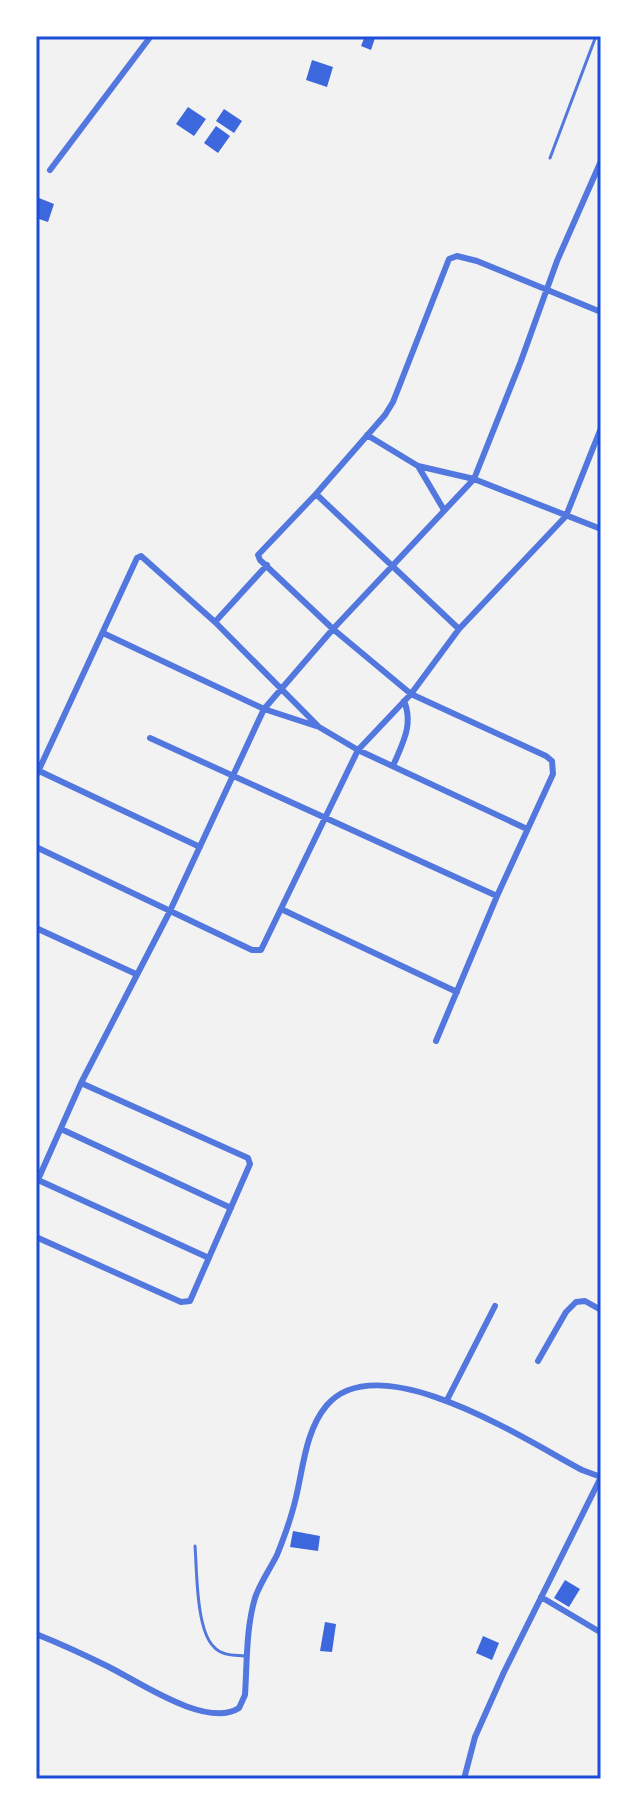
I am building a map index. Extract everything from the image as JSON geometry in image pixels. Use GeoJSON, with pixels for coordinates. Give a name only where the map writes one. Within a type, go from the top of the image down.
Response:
{"type":"FeatureCollection","features":[{"type":"Feature","properties":{"kind":"street"},"geometry":{"type":"LineString","coordinates":[[50,170],[151,36]]}},
{"type":"Feature","properties":{"kind":"street"},"geometry":{"type":"LineString","coordinates":[[209,1258],[37,1182],[81,1083],[169,913],[264,709],[333,629],[474,479],[546,290],[601,161]]}},
{"type":"Feature","properties":{"kind":"street"},"geometry":{"type":"LineString","coordinates":[[436,1041],[553,774],[552,761],[411,694],[333,629],[258,555],[316,494],[393,402],[449,259],[457,256],[477,261],[601,312]]}},
{"type":"Feature","properties":{"kind":"street"},"geometry":{"type":"LineString","coordinates":[[36,847],[169,913],[257,951],[264,948],[358,750],[411,694],[459,629],[566,516],[601,428]]}},
{"type":"Feature","properties":{"kind":"street"},"geometry":{"type":"LineString","coordinates":[[367,435],[418,466],[474,479],[601,529]]}},
{"type":"Feature","properties":{"kind":"street"},"geometry":{"type":"LineString","coordinates":[[418,466],[444,510]]}},
{"type":"Feature","properties":{"kind":"street"},"geometry":{"type":"LineString","coordinates":[[316,494],[459,629]]}},
{"type":"Feature","properties":{"kind":"street"},"geometry":{"type":"LineString","coordinates":[[200,847],[37,772],[137,558],[141,556],[215,622],[319,727]]}},
{"type":"Feature","properties":{"kind":"street"},"geometry":{"type":"LineString","coordinates":[[215,622],[267,565]]}},
{"type":"Feature","properties":{"kind":"street"},"geometry":{"type":"LineString","coordinates":[[103,633],[264,709],[319,727],[358,750],[527,829]]}},
{"type":"Feature","properties":{"kind":"street"},"geometry":{"type":"LineString","coordinates":[[393,766],[408,730],[408,712],[404,701]]}},
{"type":"Feature","properties":{"kind":"street"},"geometry":{"type":"LineString","coordinates":[[150,738],[497,896]]}},
{"type":"Feature","properties":{"kind":"street"},"geometry":{"type":"LineString","coordinates":[[281,909],[457,992]]}},
{"type":"Feature","properties":{"kind":"street"},"geometry":{"type":"LineString","coordinates":[[36,928],[136,974]]}},
{"type":"Feature","properties":{"kind":"street"},"geometry":{"type":"LineString","coordinates":[[36,1237],[181,1302],[190,1301],[251,1161],[81,1083]]}},
{"type":"Feature","properties":{"kind":"street"},"geometry":{"type":"LineString","coordinates":[[61,1129],[231,1208]]}},
{"type":"Feature","properties":{"kind":"street"},"geometry":{"type":"LineString","coordinates":[[538,1361],[566,1312],[576,1302],[585,1301],[601,1310]]}},
{"type":"Feature","properties":{"kind":"street"},"geometry":{"type":"LineString","coordinates":[[447,1400],[495,1306]]}},
{"type":"Feature","properties":{"kind":"street"},"geometry":{"type":"LineString","coordinates":[[36,1634],[69,1647],[182,1704],[221,1714],[235,1712],[243,1704],[256,1596],[277,1554],[294,1508],[310,1438],[328,1403],[345,1393],[373,1384],[447,1400],[601,1477],[480,1726],[464,1779]]}},
{"type":"Feature","properties":{"kind":"street"},"geometry":{"type":"LineString","coordinates":[[541,1597],[600,1632]]}},
{"type":"Feature","properties":{"kind":"lane"},"geometry":{"type":"LineString","coordinates":[[550,158],[596,36]]}},
{"type":"Feature","properties":{"kind":"lane"},"geometry":{"type":"LineString","coordinates":[[195,1546],[198,1595],[212,1647],[223,1654],[248,1657]]}},
{"type":"Feature","properties":{"kind":"building"},"geometry":{"type":"Polygon","coordinates":[[[365,36],[375,38],[371,50],[361,46],[365,36]]]}},
{"type":"Feature","properties":{"kind":"building"},"geometry":{"type":"Polygon","coordinates":[[[312,60],[333,67],[327,87],[306,80],[312,60]]]}},
{"type":"Feature","properties":{"kind":"building"},"geometry":{"type":"Polygon","coordinates":[[[188,107],[206,119],[194,136],[176,124],[188,107]]]}},
{"type":"Feature","properties":{"kind":"building"},"geometry":{"type":"Polygon","coordinates":[[[224,109],[242,121],[234,133],[216,121],[224,109]]]}},
{"type":"Feature","properties":{"kind":"building"},"geometry":{"type":"Polygon","coordinates":[[[216,126],[230,136],[218,153],[204,143],[216,126]]]}},
{"type":"Feature","properties":{"kind":"building"},"geometry":{"type":"Polygon","coordinates":[[[39,198],[54,204],[48,222],[36,218],[39,198]]]}},
{"type":"Feature","properties":{"kind":"building"},"geometry":{"type":"Polygon","coordinates":[[[293,1531],[320,1536],[318,1551],[290,1547],[293,1531]]]}},
{"type":"Feature","properties":{"kind":"building"},"geometry":{"type":"Polygon","coordinates":[[[565,1580],[580,1589],[569,1607],[554,1598],[565,1580]]]}},
{"type":"Feature","properties":{"kind":"building"},"geometry":{"type":"Polygon","coordinates":[[[325,1622],[336,1624],[332,1652],[320,1651],[325,1622]]]}},
{"type":"Feature","properties":{"kind":"building"},"geometry":{"type":"Polygon","coordinates":[[[483,1636],[499,1643],[492,1660],[476,1653],[483,1636]]]}}]}
